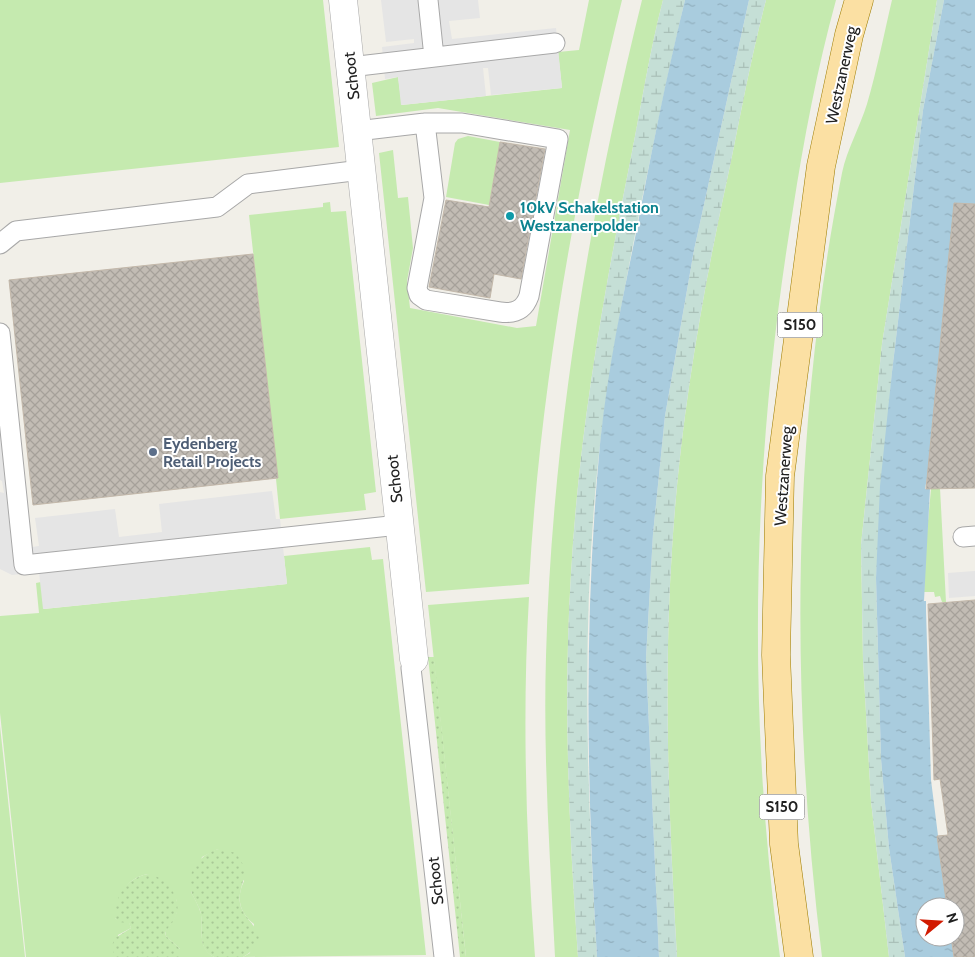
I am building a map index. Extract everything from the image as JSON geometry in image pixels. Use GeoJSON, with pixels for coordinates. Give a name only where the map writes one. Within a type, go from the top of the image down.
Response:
{"type":"FeatureCollection","features":[{"type":"Feature","properties":{"kind":"main road","name":"Westzanerweg"},"geometry":{"type":"LineString","coordinates":[[799,957],[784,844],[776,655],[780,476],[822,166],[849,34],[859,0]]}},
{"type":"Feature","properties":{"kind":"street","name":"Schoot"},"geometry":{"type":"LineString","coordinates":[[343,0],[414,659]]}},
{"type":"Feature","properties":{"kind":"lane"},"geometry":{"type":"LineString","coordinates":[[428,0],[434,57]]}},
{"type":"Feature","properties":{"kind":"lane"},"geometry":{"type":"LineString","coordinates":[[350,67],[556,43]]}},
{"type":"Feature","properties":{"kind":"lane"},"geometry":{"type":"LineString","coordinates":[[357,131],[425,123],[462,123],[558,139],[529,296],[526,304],[520,309],[510,313],[500,312],[426,300],[419,295],[417,288],[434,198],[425,123]]}},
{"type":"Feature","properties":{"kind":"lane"},"geometry":{"type":"LineString","coordinates":[[0,244],[16,231],[216,207],[248,184],[361,170]]}},
{"type":"Feature","properties":{"kind":"lane"},"geometry":{"type":"LineString","coordinates":[[0,333],[24,565],[399,525]]}},
{"type":"Feature","properties":{"kind":"lane","name":"Schoot"},"geometry":{"type":"LineString","coordinates":[[414,659],[411,668],[444,957]]}},
{"type":"Feature","properties":{"kind":"green space"},"geometry":{"type":"Polygon","coordinates":[[[0,0],[323,0],[339,147],[0,183],[0,0]]]}},
{"type":"Feature","properties":{"kind":"green space"},"geometry":{"type":"Polygon","coordinates":[[[589,0],[622,0],[589,144],[562,290],[542,437],[534,510],[529,584],[426,592],[379,153],[393,150],[398,198],[408,197],[413,248],[407,281],[410,308],[517,328],[536,326],[570,130],[438,108],[376,116],[372,83],[398,77],[402,105],[562,88],[558,52],[579,50],[589,0]]]}},
{"type":"Feature","properties":{"kind":"green space"},"geometry":{"type":"Polygon","coordinates":[[[642,0],[663,0],[650,57],[594,362],[580,467],[571,574],[567,718],[572,862],[578,957],[555,957],[545,694],[550,573],[556,490],[576,326],[590,244],[605,162],[642,0]]]}},
{"type":"Feature","properties":{"kind":"green space"},"geometry":{"type":"Polygon","coordinates":[[[663,0],[685,0],[627,276],[611,369],[598,463],[589,586],[587,710],[597,957],[578,957],[572,862],[567,718],[567,670],[575,521],[586,415],[594,362],[646,76],[663,0]]]}},
{"type":"Feature","properties":{"kind":"green space"},"geometry":{"type":"Polygon","coordinates":[[[749,0],[766,0],[747,80],[702,305],[687,402],[676,500],[669,600],[668,753],[677,957],[659,957],[646,658],[653,534],[665,416],[694,250],[749,0]]]}},
{"type":"Feature","properties":{"kind":"green space"},"geometry":{"type":"Polygon","coordinates":[[[766,0],[836,0],[812,104],[793,209],[779,302],[769,395],[762,489],[758,583],[758,676],[769,864],[780,957],[677,957],[668,753],[669,600],[676,500],[687,402],[702,305],[747,80],[766,0]]]}},
{"type":"Feature","properties":{"kind":"green space"},"geometry":{"type":"Polygon","coordinates":[[[892,0],[937,0],[882,344],[861,545],[863,660],[871,801],[889,957],[822,957],[804,761],[801,564],[805,465],[813,367],[825,270],[842,173],[867,104],[892,0]]]}},
{"type":"Feature","properties":{"kind":"green space"},"geometry":{"type":"Polygon","coordinates":[[[937,0],[944,0],[923,110],[892,372],[876,578],[881,759],[889,848],[905,957],[889,957],[871,801],[863,660],[861,545],[882,344],[937,0]]]}},
{"type":"Feature","properties":{"kind":"green space"},"geometry":{"type":"Polygon","coordinates":[[[468,136],[500,142],[489,205],[446,197],[455,143],[458,139],[468,136]]]}},
{"type":"Feature","properties":{"kind":"green space"},"geometry":{"type":"Polygon","coordinates":[[[330,202],[331,212],[346,211],[376,492],[364,494],[366,510],[280,519],[276,479],[278,478],[249,215],[323,207],[323,203],[330,202]]]}},
{"type":"Feature","properties":{"kind":"green space"},"geometry":{"type":"Polygon","coordinates":[[[932,478],[940,488],[946,602],[942,602],[940,596],[935,597],[934,592],[924,592],[932,478]]]}},
{"type":"Feature","properties":{"kind":"green space"},"geometry":{"type":"Polygon","coordinates":[[[370,547],[372,560],[383,559],[426,955],[243,957],[250,953],[254,924],[245,915],[240,904],[240,893],[244,881],[218,849],[202,857],[191,892],[201,914],[203,943],[208,953],[214,957],[180,957],[180,949],[166,936],[165,931],[173,921],[176,913],[176,899],[148,874],[140,876],[128,884],[121,896],[115,918],[119,922],[129,922],[131,928],[118,935],[116,957],[26,957],[0,713],[0,616],[39,613],[36,583],[41,582],[44,609],[287,584],[284,556],[370,547]]]}},
{"type":"Feature","properties":{"kind":"green space"},"geometry":{"type":"Polygon","coordinates":[[[529,597],[525,732],[529,867],[535,957],[466,957],[428,605],[529,597]]]}},
{"type":"Feature","properties":{"kind":"green space"},"geometry":{"type":"Polygon","coordinates":[[[428,657],[434,657],[466,957],[460,957],[428,657]]]}},
{"type":"Feature","properties":{"kind":"green space"},"geometry":{"type":"Polygon","coordinates":[[[0,726],[25,957],[0,957],[0,726]]]}},
{"type":"Feature","properties":{"kind":"green space"},"geometry":{"type":"Polygon","coordinates":[[[218,849],[236,853],[245,868],[240,903],[242,910],[259,936],[258,942],[253,949],[243,957],[214,957],[208,953],[203,944],[202,921],[199,907],[190,887],[190,879],[199,861],[218,849]]]}},
{"type":"Feature","properties":{"kind":"green space"},"geometry":{"type":"Polygon","coordinates":[[[148,874],[160,878],[174,893],[178,906],[177,912],[165,932],[166,936],[180,949],[180,957],[116,957],[112,948],[115,938],[131,928],[129,923],[118,922],[115,918],[119,895],[134,879],[148,874]]]}},
{"type":"Feature","properties":{"kind":"shaded area"},"geometry":{"type":"Polygon","coordinates":[[[381,0],[478,0],[480,18],[449,21],[452,39],[556,28],[562,88],[491,95],[488,68],[483,68],[486,96],[401,105],[398,77],[385,79],[382,47],[414,43],[414,39],[386,42],[381,0]]]}},
{"type":"Feature","properties":{"kind":"shaded area"},"geometry":{"type":"Polygon","coordinates":[[[8,329],[32,547],[39,546],[35,518],[115,509],[119,537],[162,532],[159,504],[272,491],[276,519],[280,519],[287,584],[43,609],[39,572],[12,575],[0,569],[0,492],[4,493],[2,481],[0,480],[0,330],[8,329]]]}},
{"type":"Feature","properties":{"kind":"shaded area"},"geometry":{"type":"Polygon","coordinates":[[[975,571],[975,596],[949,598],[948,573],[975,571]]]}},
{"type":"Feature","properties":{"kind":"water"},"geometry":{"type":"Polygon","coordinates":[[[685,0],[749,0],[694,250],[665,416],[653,534],[646,658],[659,957],[597,957],[588,712],[591,590],[598,467],[608,379],[659,116],[685,0]]]}},
{"type":"Feature","properties":{"kind":"water"},"geometry":{"type":"Polygon","coordinates":[[[944,0],[975,0],[975,281],[932,478],[927,478],[925,489],[930,489],[924,601],[926,601],[931,780],[946,897],[915,897],[915,947],[952,947],[954,957],[905,957],[889,848],[881,759],[876,578],[880,486],[923,110],[944,0]]]}},
{"type":"Feature","properties":{"kind":"building","name":"10kV Schakelstation Westzanerpolder"},"geometry":{"type":"Polygon","coordinates":[[[500,142],[545,149],[521,279],[494,274],[490,298],[429,287],[446,200],[489,207],[500,142]]]}},
{"type":"Feature","properties":{"kind":"building"},"geometry":{"type":"Polygon","coordinates":[[[954,203],[975,204],[975,488],[926,489],[954,203]]]}},
{"type":"Feature","properties":{"kind":"building"},"geometry":{"type":"Polygon","coordinates":[[[253,254],[278,478],[33,505],[9,280],[253,254]]]}},
{"type":"Feature","properties":{"kind":"building"},"geometry":{"type":"Polygon","coordinates":[[[975,600],[975,957],[954,957],[952,947],[965,947],[965,897],[946,897],[937,836],[948,835],[940,779],[934,780],[928,604],[975,600]]]}},
{"type":"Feature","properties":{"kind":"place","name":"10kV Schakelstation Westzanerpolder"},"geometry":{"type":"Point","coordinates":[510,216]}},
{"type":"Feature","properties":{"kind":"place","name":"Eydenberg Retail Projects"},"geometry":{"type":"Point","coordinates":[153,452]}}]}
